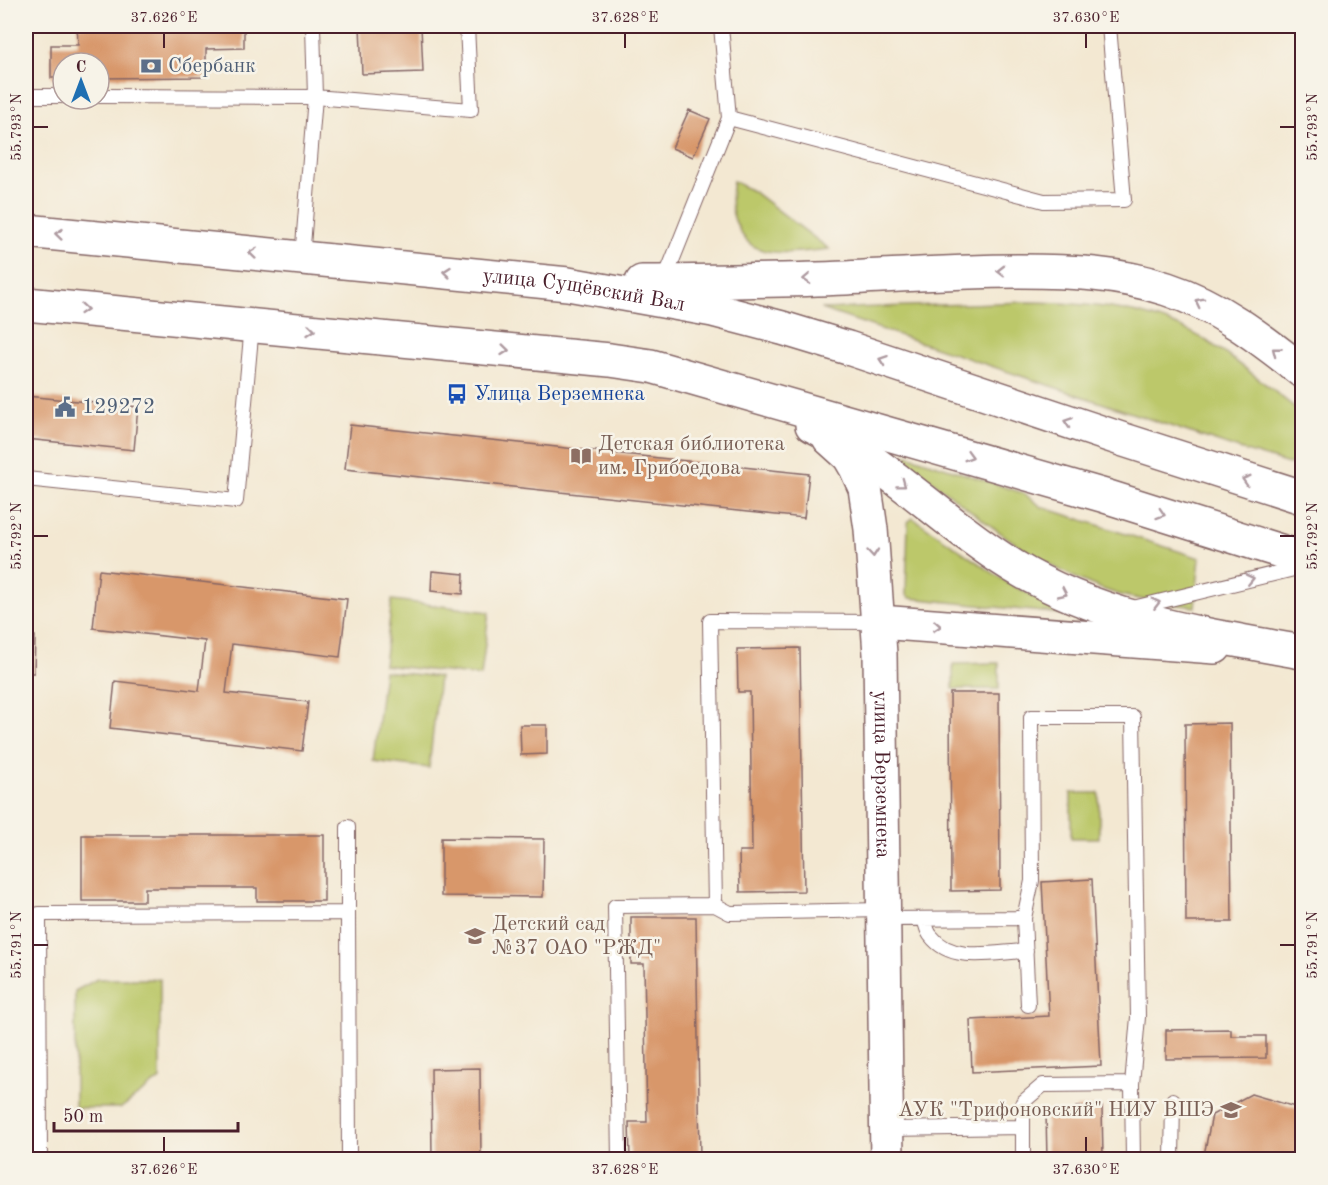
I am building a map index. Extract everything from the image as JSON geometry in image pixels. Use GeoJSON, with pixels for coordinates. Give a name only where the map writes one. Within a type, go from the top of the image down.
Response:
{"type":"FeatureCollection","features":[{"type":"Feature","properties":{"kind":"main road","name":"улица Сущёвский Вал"},"geometry":{"type":"LineString","coordinates":[[26,231],[568,284],[702,308],[783,327],[1302,497]]}},
{"type":"Feature","properties":{"kind":"main road"},"geometry":{"type":"LineString","coordinates":[[568,284],[845,278],[956,271],[1095,273],[1147,283],[1190,298],[1250,330],[1302,371]]}},
{"type":"Feature","properties":{"kind":"main road"},"geometry":{"type":"LineString","coordinates":[[26,304],[610,360],[651,366],[1105,496],[1302,558]]}},
{"type":"Feature","properties":{"kind":"main road"},"geometry":{"type":"LineString","coordinates":[[691,376],[800,419],[843,441],[1012,566],[1079,601],[1114,613],[1180,630],[1302,653]]}},
{"type":"Feature","properties":{"kind":"main road","name":"улица Верземнека"},"geometry":{"type":"LineString","coordinates":[[800,419],[849,456],[865,488],[869,507],[879,622],[887,1144]]}},
{"type":"Feature","properties":{"kind":"main road"},"geometry":{"type":"LineString","coordinates":[[879,622],[1302,653]]}},
{"type":"Feature","properties":{"kind":"lane"},"geometry":{"type":"LineString","coordinates":[[302,258],[315,98],[313,26]]}},
{"type":"Feature","properties":{"kind":"lane"},"geometry":{"type":"LineString","coordinates":[[111,96],[315,98],[471,110],[467,26]]}},
{"type":"Feature","properties":{"kind":"lane"},"geometry":{"type":"LineString","coordinates":[[664,282],[729,118],[721,26]]}},
{"type":"Feature","properties":{"kind":"lane"},"geometry":{"type":"LineString","coordinates":[[729,118],[1044,201],[1124,200],[1109,26]]}},
{"type":"Feature","properties":{"kind":"lane"},"geometry":{"type":"LineString","coordinates":[[26,96],[51,96]]}},
{"type":"Feature","properties":{"kind":"lane"},"geometry":{"type":"LineString","coordinates":[[26,479],[236,501],[252,325]]}},
{"type":"Feature","properties":{"kind":"lane"},"geometry":{"type":"LineString","coordinates":[[1114,613],[1302,567]]}},
{"type":"Feature","properties":{"kind":"lane"},"geometry":{"type":"LineString","coordinates":[[715,905],[710,621],[879,622]]}},
{"type":"Feature","properties":{"kind":"lane"},"geometry":{"type":"LineString","coordinates":[[1028,1005],[1024,918],[1032,881],[1031,717],[1133,717],[1138,1017],[1132,1084],[1133,1160]]}},
{"type":"Feature","properties":{"kind":"lane"},"geometry":{"type":"LineString","coordinates":[[348,827],[349,1160]]}},
{"type":"Feature","properties":{"kind":"lane"},"geometry":{"type":"LineString","coordinates":[[619,1160],[615,906],[715,905],[730,913],[883,914],[924,919],[1024,918]]}},
{"type":"Feature","properties":{"kind":"lane"},"geometry":{"type":"LineString","coordinates":[[40,1160],[32,924],[39,915],[348,913]]}},
{"type":"Feature","properties":{"kind":"lane"},"geometry":{"type":"LineString","coordinates":[[924,919],[929,935],[944,948],[959,954],[1026,951]]}},
{"type":"Feature","properties":{"kind":"lane"},"geometry":{"type":"LineString","coordinates":[[1023,1160],[1023,1102],[1043,1085],[1132,1084]]}},
{"type":"Feature","properties":{"kind":"lane"},"geometry":{"type":"LineString","coordinates":[[1172,1160],[1173,1100]]}},
{"type":"Feature","properties":{"kind":"lane"},"geometry":{"type":"LineString","coordinates":[[887,1144],[1023,1127]]}},
{"type":"Feature","properties":{"kind":"green space"},"geometry":{"type":"Polygon","coordinates":[[[733,181],[754,192],[829,249],[775,252],[755,247],[744,237],[733,216],[731,199],[733,181]]]}},
{"type":"Feature","properties":{"kind":"green space"},"geometry":{"type":"Polygon","coordinates":[[[1027,302],[1098,306],[1145,315],[1189,331],[1210,343],[1302,413],[1302,468],[821,309],[1027,302]]]}},
{"type":"Feature","properties":{"kind":"green space"},"geometry":{"type":"Polygon","coordinates":[[[907,455],[1023,493],[1042,507],[1200,558],[1195,607],[1124,596],[1085,582],[1058,569],[979,517],[906,460],[907,455]]]}},
{"type":"Feature","properties":{"kind":"green space"},"geometry":{"type":"Polygon","coordinates":[[[913,518],[1008,583],[1071,612],[1071,615],[910,598],[906,594],[908,522],[913,518]]]}},
{"type":"Feature","properties":{"kind":"green space"},"geometry":{"type":"Polygon","coordinates":[[[392,600],[489,612],[481,676],[384,665],[392,600]]]}},
{"type":"Feature","properties":{"kind":"green space"},"geometry":{"type":"Polygon","coordinates":[[[999,663],[999,689],[953,689],[953,664],[999,663]]]}},
{"type":"Feature","properties":{"kind":"green space"},"geometry":{"type":"Polygon","coordinates":[[[384,671],[439,677],[429,768],[373,761],[384,671]]]}},
{"type":"Feature","properties":{"kind":"green space"},"geometry":{"type":"Polygon","coordinates":[[[1071,793],[1099,793],[1099,838],[1071,838],[1071,793]]]}},
{"type":"Feature","properties":{"kind":"green space"},"geometry":{"type":"Polygon","coordinates":[[[97,979],[160,979],[160,1079],[121,1108],[75,1108],[75,991],[97,979]]]}},
{"type":"Feature","properties":{"kind":"building"},"geometry":{"type":"Polygon","coordinates":[[[77,26],[244,26],[244,48],[206,49],[206,77],[111,78],[111,51],[51,51],[51,45],[78,45],[77,26]]]}},
{"type":"Feature","properties":{"kind":"building"},"geometry":{"type":"Polygon","coordinates":[[[360,26],[421,26],[423,72],[362,74],[360,26]]]}},
{"type":"Feature","properties":{"kind":"building"},"geometry":{"type":"Polygon","coordinates":[[[689,110],[710,119],[693,157],[672,148],[689,110]]]}},
{"type":"Feature","properties":{"kind":"building"},"geometry":{"type":"Polygon","coordinates":[[[26,396],[138,407],[134,450],[26,439],[26,396]]]}},
{"type":"Feature","properties":{"kind":"building"},"geometry":{"type":"Polygon","coordinates":[[[350,425],[809,474],[804,518],[345,469],[350,425]]]}},
{"type":"Feature","properties":{"kind":"building"},"geometry":{"type":"Polygon","coordinates":[[[99,570],[347,599],[340,657],[232,644],[226,693],[308,702],[302,751],[110,728],[115,681],[199,691],[205,641],[93,628],[99,570]]]}},
{"type":"Feature","properties":{"kind":"building"},"geometry":{"type":"Polygon","coordinates":[[[432,571],[464,574],[463,594],[431,591],[432,571]]]}},
{"type":"Feature","properties":{"kind":"building"},"geometry":{"type":"Polygon","coordinates":[[[26,636],[35,636],[34,673],[26,673],[26,636]]]}},
{"type":"Feature","properties":{"kind":"building"},"geometry":{"type":"Polygon","coordinates":[[[800,648],[804,891],[740,892],[739,851],[752,851],[750,692],[738,692],[737,649],[800,648]]]}},
{"type":"Feature","properties":{"kind":"building"},"geometry":{"type":"Polygon","coordinates":[[[950,693],[999,693],[1000,890],[951,891],[950,693]]]}},
{"type":"Feature","properties":{"kind":"building"},"geometry":{"type":"Polygon","coordinates":[[[1230,723],[1232,922],[1186,922],[1185,724],[1230,723]]]}},
{"type":"Feature","properties":{"kind":"building"},"geometry":{"type":"Polygon","coordinates":[[[520,725],[547,725],[547,754],[521,755],[520,725]]]}},
{"type":"Feature","properties":{"kind":"building"},"geometry":{"type":"Polygon","coordinates":[[[82,835],[324,835],[324,901],[257,901],[257,888],[145,888],[145,901],[82,901],[82,835]]]}},
{"type":"Feature","properties":{"kind":"building"},"geometry":{"type":"Polygon","coordinates":[[[441,838],[544,839],[543,897],[441,896],[441,838]]]}},
{"type":"Feature","properties":{"kind":"building"},"geometry":{"type":"Polygon","coordinates":[[[1092,879],[1101,1066],[972,1072],[970,1020],[1049,1016],[1042,882],[1092,879]]]}},
{"type":"Feature","properties":{"kind":"building"},"geometry":{"type":"Polygon","coordinates":[[[631,917],[696,917],[700,1160],[630,1160],[629,1122],[647,1122],[644,964],[631,964],[631,917]]]}},
{"type":"Feature","properties":{"kind":"building"},"geometry":{"type":"Polygon","coordinates":[[[1231,1029],[1231,1036],[1266,1036],[1266,1058],[1166,1059],[1166,1030],[1231,1029]]]}},
{"type":"Feature","properties":{"kind":"building"},"geometry":{"type":"Polygon","coordinates":[[[480,1068],[481,1160],[432,1160],[431,1069],[480,1068]]]}},
{"type":"Feature","properties":{"kind":"building"},"geometry":{"type":"Polygon","coordinates":[[[1251,1094],[1302,1109],[1302,1160],[1203,1160],[1212,1115],[1251,1094]]]}},
{"type":"Feature","properties":{"kind":"building"},"geometry":{"type":"Polygon","coordinates":[[[1076,1107],[1102,1107],[1103,1157],[1118,1157],[1119,1160],[1047,1160],[1046,1113],[1076,1112],[1076,1107]]]}},
{"type":"Feature","properties":{"kind":"place","name":"Сбербанк"},"geometry":{"type":"Point","coordinates":[151,66]}},
{"type":"Feature","properties":{"kind":"place","name":"Улица Верземнека"},"geometry":{"type":"Point","coordinates":[457,394]}},
{"type":"Feature","properties":{"kind":"place","name":"129272"},"geometry":{"type":"Point","coordinates":[65,407]}},
{"type":"Feature","properties":{"kind":"place","name":"Детская библиотека им. Грибоедова"},"geometry":{"type":"Point","coordinates":[581,456]}},
{"type":"Feature","properties":{"kind":"place","name":"Детский сад №37 ОАО \"РЖД\""},"geometry":{"type":"Point","coordinates":[475,936]}},
{"type":"Feature","properties":{"kind":"place","name":"АУК \"Трифоновский\" НИУ ВШЭ"},"geometry":{"type":"Point","coordinates":[1231,1110]}}]}
